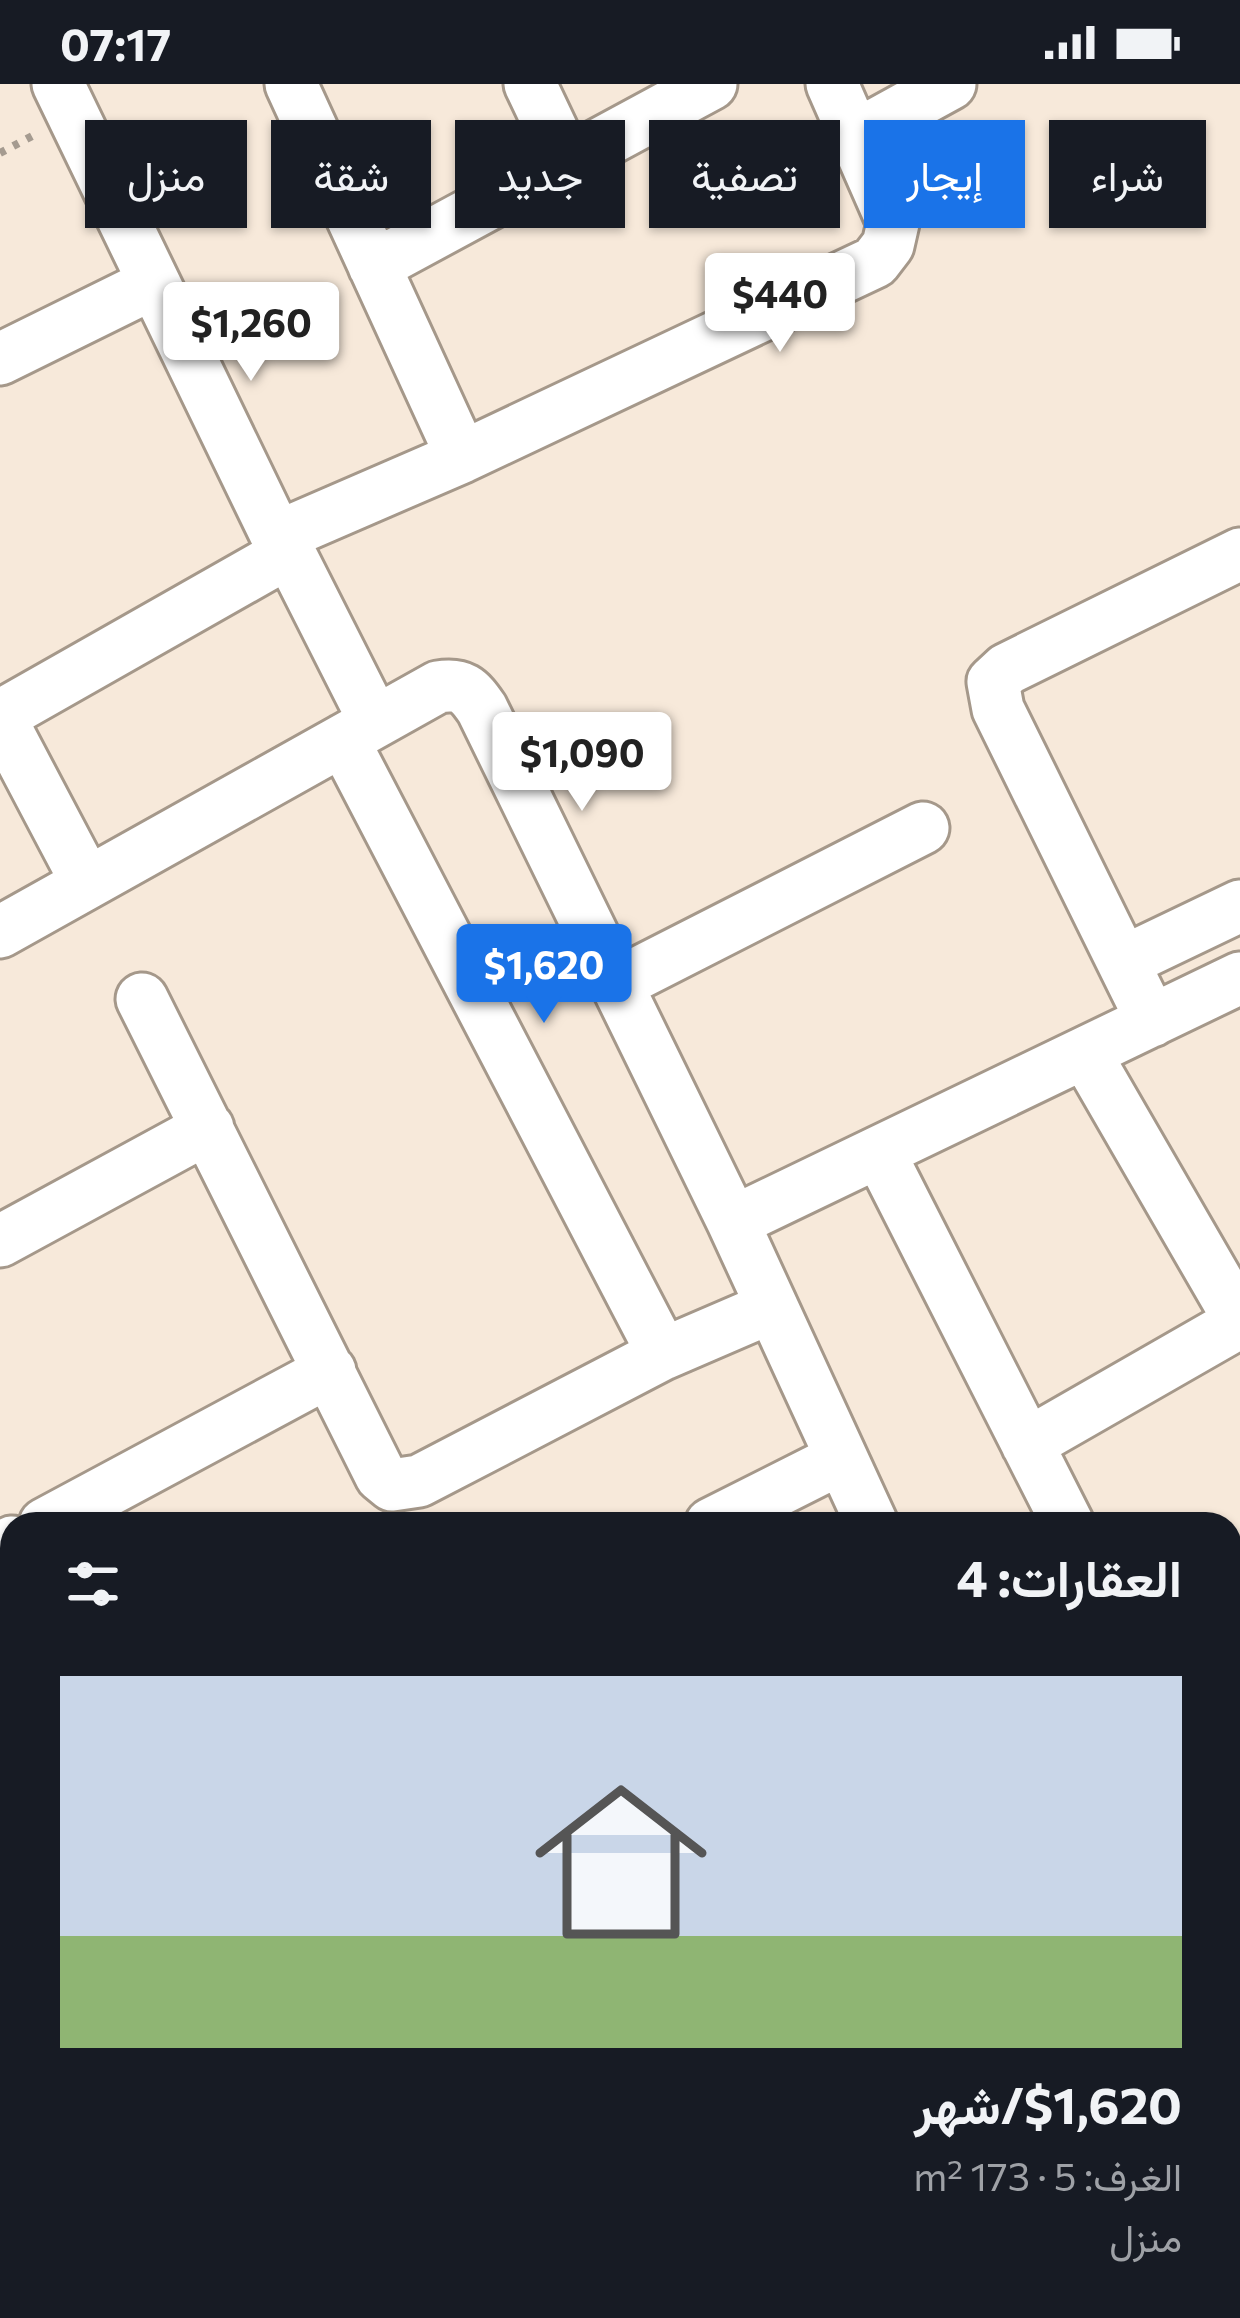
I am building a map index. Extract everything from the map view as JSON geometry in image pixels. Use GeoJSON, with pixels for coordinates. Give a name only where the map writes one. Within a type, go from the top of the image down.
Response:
{"type":"FeatureCollection","features":[{"type":"Feature","properties":{"kind":"street"},"geometry":{"type":"LineString","coordinates":[[58,84],[283,544],[359,731],[663,1354]]}},
{"type":"Feature","properties":{"kind":"street"},"geometry":{"type":"LineString","coordinates":[[291,84],[462,458]]}},
{"type":"Feature","properties":{"kind":"street"},"geometry":{"type":"LineString","coordinates":[[530,84],[547,120]]}},
{"type":"Feature","properties":{"kind":"street"},"geometry":{"type":"LineString","coordinates":[[625,132],[711,84]]}},
{"type":"Feature","properties":{"kind":"street"},"geometry":{"type":"LineString","coordinates":[[87,883],[0,717],[283,544],[875,262],[888,245],[893,223],[832,84]]}},
{"type":"Feature","properties":{"kind":"street"},"geometry":{"type":"LineString","coordinates":[[857,134],[950,84]]}},
{"type":"Feature","properties":{"kind":"street"},"geometry":{"type":"LineString","coordinates":[[374,266],[455,223]]}},
{"type":"Feature","properties":{"kind":"street"},"geometry":{"type":"LineString","coordinates":[[0,358],[154,284]]}},
{"type":"Feature","properties":{"kind":"street"},"geometry":{"type":"LineString","coordinates":[[1152,1021],[998,709],[993,682],[1007,669],[1240,554]]}},
{"type":"Feature","properties":{"kind":"street"},"geometry":{"type":"LineString","coordinates":[[0,932],[438,687],[468,689],[734,1222],[866,1512]]}},
{"type":"Feature","properties":{"kind":"street"},"geometry":{"type":"LineString","coordinates":[[617,984],[923,828]]}},
{"type":"Feature","properties":{"kind":"street"},"geometry":{"type":"LineString","coordinates":[[1123,962],[1240,906]]}},
{"type":"Feature","properties":{"kind":"street"},"geometry":{"type":"LineString","coordinates":[[734,1222],[1240,977]]}},
{"type":"Feature","properties":{"kind":"street"},"geometry":{"type":"LineString","coordinates":[[142,999],[381,1476],[392,1484],[419,1481],[663,1354],[770,1308]]}},
{"type":"Feature","properties":{"kind":"street"},"geometry":{"type":"LineString","coordinates":[[1027,1444],[1240,1321],[1085,1053]]}},
{"type":"Feature","properties":{"kind":"street"},"geometry":{"type":"LineString","coordinates":[[0,1241],[208,1128]]}},
{"type":"Feature","properties":{"kind":"street"},"geometry":{"type":"LineString","coordinates":[[880,1154],[1062,1512]]}},
{"type":"Feature","properties":{"kind":"street"},"geometry":{"type":"LineString","coordinates":[[67,1512],[330,1371]]}},
{"type":"Feature","properties":{"kind":"street"},"geometry":{"type":"LineString","coordinates":[[736,1512],[840,1459]]}}]}
